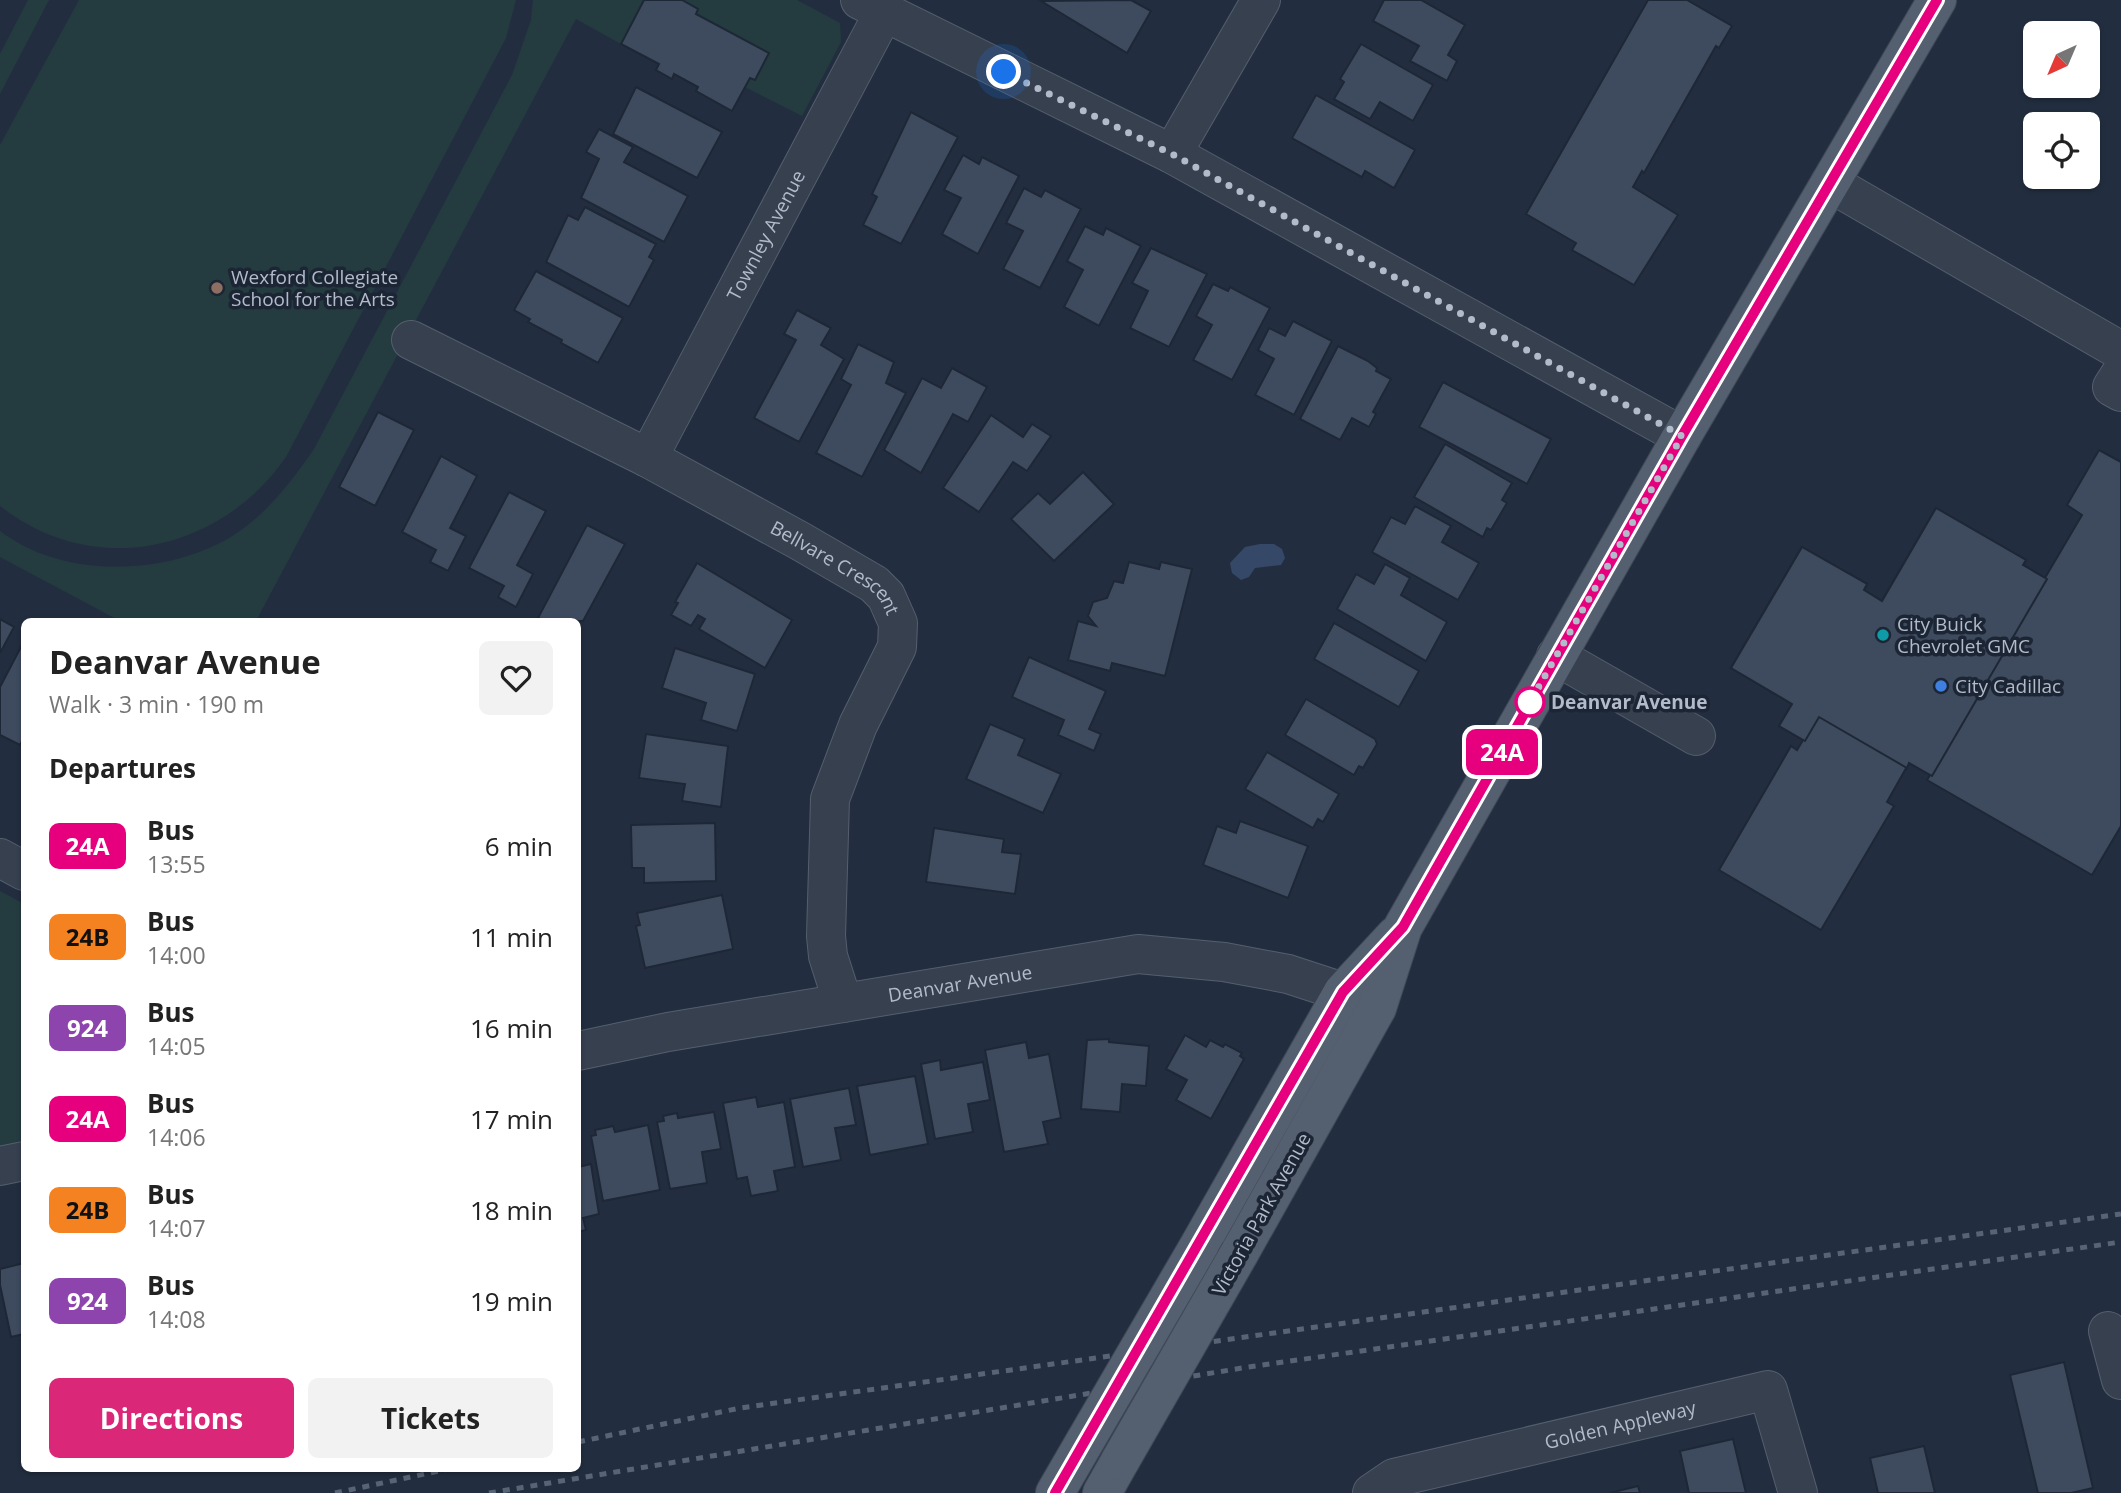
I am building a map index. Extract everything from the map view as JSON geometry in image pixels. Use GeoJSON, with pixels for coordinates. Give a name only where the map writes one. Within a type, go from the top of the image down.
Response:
{"type":"FeatureCollection","features":[{"type":"Feature","properties":{"kind":"main road","name":"Victoria Park Avenue"},"geometry":{"type":"LineString","coordinates":[[1111,1477],[1377,1008],[1403,927],[1682,436],[1937,0]]}},
{"type":"Feature","properties":{"kind":"main road","name":"Victoria Park Avenue"},"geometry":{"type":"LineString","coordinates":[[1055,1493],[1343,992],[1403,927]]}},
{"type":"Feature","properties":{"kind":"street"},"geometry":{"type":"LineString","coordinates":[[1172,154],[1261,0]]}},
{"type":"Feature","properties":{"kind":"street"},"geometry":{"type":"LineString","coordinates":[[872,6],[1172,154],[1682,436]]}},
{"type":"Feature","properties":{"kind":"street","name":"Townley Avenue"},"geometry":{"type":"LineString","coordinates":[[648,458],[872,6]]}},
{"type":"Feature","properties":{"kind":"street"},"geometry":{"type":"LineString","coordinates":[[1830,183],[2121,351]]}},
{"type":"Feature","properties":{"kind":"street","name":"Bellvare Crescent"},"geometry":{"type":"LineString","coordinates":[[411,340],[648,458],[874,584],[886,596],[898,623],[897,647],[858,725],[830,799],[826,936],[828,956],[843,1003]]}},
{"type":"Feature","properties":{"kind":"street"},"geometry":{"type":"LineString","coordinates":[[2121,373],[2112,387],[2121,392]]}},
{"type":"Feature","properties":{"kind":"street"},"geometry":{"type":"LineString","coordinates":[[1556,656],[1696,736]]}},
{"type":"Feature","properties":{"kind":"street"},"geometry":{"type":"LineString","coordinates":[[0,858],[21,869]]}},
{"type":"Feature","properties":{"kind":"street","name":"Deanvar Avenue"},"geometry":{"type":"LineString","coordinates":[[581,1050],[1138,954],[1224,962],[1288,974],[1343,992]]}},
{"type":"Feature","properties":{"kind":"street"},"geometry":{"type":"LineString","coordinates":[[0,1166],[21,1162]]}},
{"type":"Feature","properties":{"kind":"street"},"geometry":{"type":"LineString","coordinates":[[2108,1331],[2121,1380]]}},
{"type":"Feature","properties":{"kind":"street","name":"Golden Appleway"},"geometry":{"type":"LineString","coordinates":[[1372,1493],[1395,1478],[1768,1390],[1798,1493]]}},
{"type":"Feature","properties":{"kind":"green space"},"geometry":{"type":"Polygon","coordinates":[[[28,0],[49,0],[0,94],[0,54],[28,0]]]}},
{"type":"Feature","properties":{"kind":"green space","name":"Wexford Collegiate School for the Arts"},"geometry":{"type":"Polygon","coordinates":[[[79,0],[516,0],[506,38],[286,457],[259,489],[227,515],[191,534],[154,545],[114,548],[75,543],[37,529],[0,506],[0,145],[79,0]]]}},
{"type":"Feature","properties":{"kind":"green space"},"geometry":{"type":"Polygon","coordinates":[[[533,0],[644,0],[621,44],[576,19],[258,618],[114,618],[0,557],[0,531],[24,546],[79,564],[108,567],[166,562],[220,543],[248,525],[273,502],[314,449],[512,75],[531,20],[533,0]]]}},
{"type":"Feature","properties":{"kind":"green space"},"geometry":{"type":"Polygon","coordinates":[[[682,0],[797,0],[840,23],[841,42],[802,116],[745,87],[750,78],[755,80],[769,53],[696,14],[698,9],[682,0]]]}},
{"type":"Feature","properties":{"kind":"green space"},"geometry":{"type":"Polygon","coordinates":[[[0,891],[21,902],[21,1143],[0,1148],[0,891]]]}},
{"type":"Feature","properties":{"kind":"water"},"geometry":{"type":"Polygon","coordinates":[[[1274,544],[1282,549],[1285,558],[1281,565],[1255,568],[1249,577],[1241,580],[1232,573],[1230,563],[1245,547],[1274,544]]]}},
{"type":"Feature","properties":{"kind":"building"},"geometry":{"type":"Polygon","coordinates":[[[644,0],[682,0],[698,9],[696,14],[769,53],[755,80],[750,78],[732,111],[696,91],[698,87],[674,74],[672,79],[656,70],[659,64],[621,44],[644,0]]]}},
{"type":"Feature","properties":{"kind":"building"},"geometry":{"type":"Polygon","coordinates":[[[1131,0],[1151,11],[1127,53],[1041,1],[1131,0]]]}},
{"type":"Feature","properties":{"kind":"building"},"geometry":{"type":"Polygon","coordinates":[[[1384,0],[1421,0],[1465,25],[1448,55],[1457,61],[1447,81],[1410,61],[1419,46],[1373,21],[1384,0]]]}},
{"type":"Feature","properties":{"kind":"building"},"geometry":{"type":"Polygon","coordinates":[[[1648,0],[1687,0],[1732,26],[1719,48],[1716,46],[1644,173],[1642,171],[1633,187],[1678,215],[1634,285],[1572,250],[1576,243],[1526,214],[1648,0]]]}},
{"type":"Feature","properties":{"kind":"building"},"geometry":{"type":"Polygon","coordinates":[[[1361,44],[1433,85],[1413,121],[1380,102],[1370,119],[1334,99],[1344,82],[1340,79],[1361,44]]]}},
{"type":"Feature","properties":{"kind":"building"},"geometry":{"type":"Polygon","coordinates":[[[636,87],[722,132],[697,178],[613,134],[636,87]]]}},
{"type":"Feature","properties":{"kind":"building"},"geometry":{"type":"Polygon","coordinates":[[[1316,95],[1415,150],[1394,188],[1365,171],[1362,177],[1292,138],[1316,95]]]}},
{"type":"Feature","properties":{"kind":"building"},"geometry":{"type":"Polygon","coordinates":[[[911,112],[958,137],[901,244],[863,225],[877,197],[872,194],[911,112]]]}},
{"type":"Feature","properties":{"kind":"building"},"geometry":{"type":"Polygon","coordinates":[[[599,129],[633,147],[624,162],[688,196],[664,242],[581,198],[599,159],[586,152],[599,129]]]}},
{"type":"Feature","properties":{"kind":"building"},"geometry":{"type":"Polygon","coordinates":[[[963,155],[979,164],[982,157],[1019,176],[978,254],[942,234],[961,198],[944,190],[963,155]]]}},
{"type":"Feature","properties":{"kind":"building"},"geometry":{"type":"Polygon","coordinates":[[[1024,188],[1041,197],[1045,190],[1081,209],[1040,288],[1003,269],[1023,231],[1006,223],[1024,188]]]}},
{"type":"Feature","properties":{"kind":"building"},"geometry":{"type":"Polygon","coordinates":[[[585,207],[656,244],[649,257],[654,260],[629,307],[546,262],[568,215],[578,220],[585,207]]]}},
{"type":"Feature","properties":{"kind":"building"},"geometry":{"type":"Polygon","coordinates":[[[1085,226],[1103,235],[1106,228],[1141,246],[1099,326],[1064,307],[1083,270],[1067,261],[1085,226]]]}},
{"type":"Feature","properties":{"kind":"building"},"geometry":{"type":"Polygon","coordinates":[[[1151,248],[1207,274],[1169,347],[1130,328],[1148,291],[1132,283],[1151,248]]]}},
{"type":"Feature","properties":{"kind":"building"},"geometry":{"type":"Polygon","coordinates":[[[536,271],[623,318],[598,363],[561,343],[562,340],[528,322],[530,319],[514,310],[536,271]]]}},
{"type":"Feature","properties":{"kind":"building"},"geometry":{"type":"Polygon","coordinates":[[[1213,284],[1228,291],[1230,287],[1270,308],[1232,380],[1193,360],[1212,325],[1196,316],[1213,284]]]}},
{"type":"Feature","properties":{"kind":"building"},"geometry":{"type":"Polygon","coordinates":[[[797,310],[831,328],[821,345],[844,359],[799,442],[754,418],[796,340],[784,334],[797,310]]]}},
{"type":"Feature","properties":{"kind":"building"},"geometry":{"type":"Polygon","coordinates":[[[1293,321],[1332,341],[1294,415],[1255,395],[1274,359],[1258,350],[1269,328],[1285,336],[1293,321]]]}},
{"type":"Feature","properties":{"kind":"building"},"geometry":{"type":"Polygon","coordinates":[[[858,344],[894,362],[886,383],[906,393],[862,477],[816,453],[851,385],[841,379],[858,344]]]}},
{"type":"Feature","properties":{"kind":"building"},"geometry":{"type":"Polygon","coordinates":[[[1338,346],[1368,361],[1377,368],[1376,371],[1391,379],[1373,412],[1376,414],[1369,427],[1352,418],[1340,440],[1300,419],[1338,346]]]}},
{"type":"Feature","properties":{"kind":"building"},"geometry":{"type":"Polygon","coordinates":[[[952,368],[987,387],[968,422],[953,414],[921,473],[884,450],[922,378],[941,388],[952,368]]]}},
{"type":"Feature","properties":{"kind":"building"},"geometry":{"type":"Polygon","coordinates":[[[1443,382],[1551,439],[1527,484],[1419,427],[1443,382]]]}},
{"type":"Feature","properties":{"kind":"building"},"geometry":{"type":"Polygon","coordinates":[[[378,412],[414,430],[375,506],[339,487],[378,412]]]}},
{"type":"Feature","properties":{"kind":"building"},"geometry":{"type":"Polygon","coordinates":[[[991,415],[1023,437],[1032,424],[1051,436],[1027,471],[1013,462],[979,512],[943,488],[991,415]]]}},
{"type":"Feature","properties":{"kind":"building"},"geometry":{"type":"Polygon","coordinates":[[[1445,444],[1512,483],[1502,500],[1507,503],[1491,530],[1487,528],[1483,537],[1414,497],[1445,444]]]}},
{"type":"Feature","properties":{"kind":"building","name":"City Cadillac"},"geometry":{"type":"Polygon","coordinates":[[[2099,450],[2121,462],[2121,826],[2092,875],[1927,780],[1930,775],[1909,763],[1887,802],[1894,806],[1821,930],[1719,870],[1791,746],[1797,750],[1803,740],[1779,726],[1792,704],[1731,668],[1802,547],[1867,584],[1864,590],[1882,601],[1936,508],[2026,560],[2023,565],[2045,578],[2082,515],[2067,505],[2099,450]]]}},
{"type":"Feature","properties":{"kind":"building"},"geometry":{"type":"Polygon","coordinates":[[[441,456],[477,476],[450,528],[466,536],[448,571],[430,562],[436,550],[402,532],[441,456]]]}},
{"type":"Feature","properties":{"kind":"building"},"geometry":{"type":"Polygon","coordinates":[[[1083,472],[1114,504],[1054,561],[1011,519],[1038,493],[1050,504],[1083,472]]]}},
{"type":"Feature","properties":{"kind":"building"},"geometry":{"type":"Polygon","coordinates":[[[509,492],[546,511],[517,565],[533,574],[516,607],[498,597],[504,586],[469,568],[509,492]]]}},
{"type":"Feature","properties":{"kind":"building"},"geometry":{"type":"Polygon","coordinates":[[[1415,506],[1451,526],[1442,542],[1479,563],[1458,600],[1372,552],[1391,517],[1405,524],[1415,506]]]}},
{"type":"Feature","properties":{"kind":"building","name":"City Buick Chevrolet GMC"},"geometry":{"type":"Polygon","coordinates":[[[1936,508],[2026,560],[2023,565],[2047,579],[1932,776],[1909,763],[1907,768],[1819,717],[1805,741],[1779,726],[1792,704],[1731,668],[1802,547],[1867,584],[1864,590],[1882,601],[1936,508]]]}},
{"type":"Feature","properties":{"kind":"building"},"geometry":{"type":"Polygon","coordinates":[[[587,525],[625,544],[583,621],[581,618],[538,618],[587,525]]]}},
{"type":"Feature","properties":{"kind":"building"},"geometry":{"type":"Polygon","coordinates":[[[1129,562],[1159,569],[1161,562],[1192,569],[1165,676],[1112,663],[1110,671],[1068,660],[1078,621],[1096,626],[1088,616],[1093,602],[1107,598],[1114,581],[1123,583],[1129,562]]]}},
{"type":"Feature","properties":{"kind":"building"},"geometry":{"type":"Polygon","coordinates":[[[697,563],[792,620],[765,668],[699,629],[705,619],[698,615],[691,626],[671,615],[678,603],[675,602],[697,563]]]}},
{"type":"Feature","properties":{"kind":"building"},"geometry":{"type":"Polygon","coordinates":[[[1385,564],[1410,578],[1401,595],[1447,622],[1426,661],[1337,609],[1356,574],[1374,584],[1385,564]]]}},
{"type":"Feature","properties":{"kind":"building"},"geometry":{"type":"Polygon","coordinates":[[[0,619],[14,627],[0,653],[0,619]]]}},
{"type":"Feature","properties":{"kind":"building"},"geometry":{"type":"Polygon","coordinates":[[[1334,623],[1419,671],[1399,707],[1314,659],[1334,623]]]}},
{"type":"Feature","properties":{"kind":"building"},"geometry":{"type":"Polygon","coordinates":[[[21,647],[20,745],[0,735],[0,687],[21,647]]]}},
{"type":"Feature","properties":{"kind":"building"},"geometry":{"type":"Polygon","coordinates":[[[675,648],[755,674],[737,731],[701,720],[706,703],[662,688],[675,648]]]}},
{"type":"Feature","properties":{"kind":"building"},"geometry":{"type":"Polygon","coordinates":[[[1029,657],[1106,691],[1089,729],[1101,734],[1094,751],[1058,735],[1064,720],[1012,697],[1029,657]]]}},
{"type":"Feature","properties":{"kind":"building"},"geometry":{"type":"Polygon","coordinates":[[[1306,699],[1375,739],[1377,744],[1363,768],[1359,766],[1354,775],[1285,735],[1306,699]]]}},
{"type":"Feature","properties":{"kind":"building"},"geometry":{"type":"Polygon","coordinates":[[[990,724],[1025,739],[1018,755],[1061,774],[1043,813],[966,779],[990,724]]]}},
{"type":"Feature","properties":{"kind":"building"},"geometry":{"type":"Polygon","coordinates":[[[646,734],[728,746],[721,807],[682,801],[685,784],[639,778],[646,734]]]}},
{"type":"Feature","properties":{"kind":"building"},"geometry":{"type":"Polygon","coordinates":[[[1267,752],[1339,794],[1323,822],[1318,819],[1313,828],[1245,789],[1267,752]]]}},
{"type":"Feature","properties":{"kind":"building"},"geometry":{"type":"Polygon","coordinates":[[[1240,821],[1308,846],[1288,898],[1203,865],[1217,826],[1236,833],[1240,821]]]}},
{"type":"Feature","properties":{"kind":"building"},"geometry":{"type":"Polygon","coordinates":[[[715,823],[716,881],[644,883],[644,868],[632,868],[631,825],[715,823]]]}},
{"type":"Feature","properties":{"kind":"building"},"geometry":{"type":"Polygon","coordinates":[[[934,828],[1004,839],[1002,852],[1021,854],[1015,894],[926,882],[934,828]]]}},
{"type":"Feature","properties":{"kind":"building"},"geometry":{"type":"Polygon","coordinates":[[[722,895],[733,949],[645,968],[636,926],[640,925],[637,913],[722,895]]]}},
{"type":"Feature","properties":{"kind":"building"},"geometry":{"type":"Polygon","coordinates":[[[1185,1035],[1206,1047],[1210,1040],[1223,1047],[1225,1044],[1242,1053],[1240,1056],[1244,1059],[1211,1119],[1176,1100],[1187,1080],[1166,1069],[1185,1035]]]}},
{"type":"Feature","properties":{"kind":"building"},"geometry":{"type":"Polygon","coordinates":[[[1109,1039],[1109,1042],[1149,1046],[1146,1086],[1122,1084],[1120,1112],[1081,1109],[1087,1040],[1109,1039]]]}},
{"type":"Feature","properties":{"kind":"building"},"geometry":{"type":"Polygon","coordinates":[[[1026,1042],[1029,1058],[1049,1054],[1061,1118],[1043,1122],[1048,1144],[1004,1152],[985,1050],[1026,1042]]]}},
{"type":"Feature","properties":{"kind":"building"},"geometry":{"type":"Polygon","coordinates":[[[940,1060],[941,1070],[983,1062],[990,1100],[968,1104],[973,1132],[935,1139],[921,1064],[940,1060]]]}},
{"type":"Feature","properties":{"kind":"building"},"geometry":{"type":"Polygon","coordinates":[[[915,1076],[928,1144],[870,1155],[857,1086],[915,1076]]]}},
{"type":"Feature","properties":{"kind":"building"},"geometry":{"type":"Polygon","coordinates":[[[849,1088],[856,1125],[835,1128],[841,1160],[803,1167],[790,1099],[849,1088]]]}},
{"type":"Feature","properties":{"kind":"building"},"geometry":{"type":"Polygon","coordinates":[[[756,1097],[758,1107],[784,1102],[795,1167],[774,1171],[778,1191],[751,1196],[747,1177],[737,1179],[723,1103],[756,1097]]]}},
{"type":"Feature","properties":{"kind":"building"},"geometry":{"type":"Polygon","coordinates":[[[714,1112],[721,1149],[702,1152],[707,1183],[670,1189],[657,1122],[664,1121],[663,1116],[677,1113],[678,1118],[714,1112]]]}},
{"type":"Feature","properties":{"kind":"building"},"geometry":{"type":"Polygon","coordinates":[[[648,1125],[660,1190],[603,1201],[591,1136],[596,1135],[595,1130],[613,1126],[615,1132],[648,1125]]]}},
{"type":"Feature","properties":{"kind":"building"},"geometry":{"type":"Polygon","coordinates":[[[591,1164],[599,1214],[583,1218],[586,1230],[581,1231],[581,1166],[591,1164]]]}},
{"type":"Feature","properties":{"kind":"building"},"geometry":{"type":"Polygon","coordinates":[[[21,1264],[21,1335],[11,1337],[0,1285],[0,1269],[21,1264]]]}},
{"type":"Feature","properties":{"kind":"building"},"geometry":{"type":"Polygon","coordinates":[[[2064,1362],[2093,1488],[2071,1493],[2038,1493],[2010,1375],[2064,1362]]]}},
{"type":"Feature","properties":{"kind":"building"},"geometry":{"type":"Polygon","coordinates":[[[1733,1439],[1746,1493],[1689,1493],[1680,1451],[1733,1439]]]}},
{"type":"Feature","properties":{"kind":"building"},"geometry":{"type":"Polygon","coordinates":[[[1924,1446],[1935,1493],[1878,1493],[1870,1458],[1924,1446]]]}},
{"type":"Feature","properties":{"kind":"building"},"geometry":{"type":"Polygon","coordinates":[[[1638,1486],[1640,1493],[1610,1493],[1638,1486]]]}},
{"type":"Feature","properties":{"kind":"railway"},"geometry":{"type":"LineString","coordinates":[[581,1441],[740,1408],[2121,1214]]}},
{"type":"Feature","properties":{"kind":"railway"},"geometry":{"type":"LineString","coordinates":[[489,1493],[1242,1368],[2121,1242]]}},
{"type":"Feature","properties":{"kind":"railway"},"geometry":{"type":"LineString","coordinates":[[335,1493],[434,1472]]}},
{"type":"Feature","properties":{"kind":"bus line","name":"24A"},"geometry":{"type":"LineString","coordinates":[[1055,1493],[1343,992],[1403,927],[1682,436],[1937,0]]}},
{"type":"Feature","properties":{"kind":"place","name":"Wexford Collegiate School for the Arts"},"geometry":{"type":"Point","coordinates":[217,288]}},
{"type":"Feature","properties":{"kind":"place","name":"City Buick Chevrolet GMC"},"geometry":{"type":"Point","coordinates":[1883,635]}},
{"type":"Feature","properties":{"kind":"place","name":"City Cadillac"},"geometry":{"type":"Point","coordinates":[1941,686]}},
{"type":"Feature","properties":{"kind":"place","name":"Deanvar Avenue"},"geometry":{"type":"Point","coordinates":[1530,702]}},
{"type":"Feature","properties":{"kind":"route"},"geometry":{"type":"LineString","coordinates":[[1004,72],[1172,154],[1517,343],[1634,412],[1682,436],[1530,702]]}}]}
